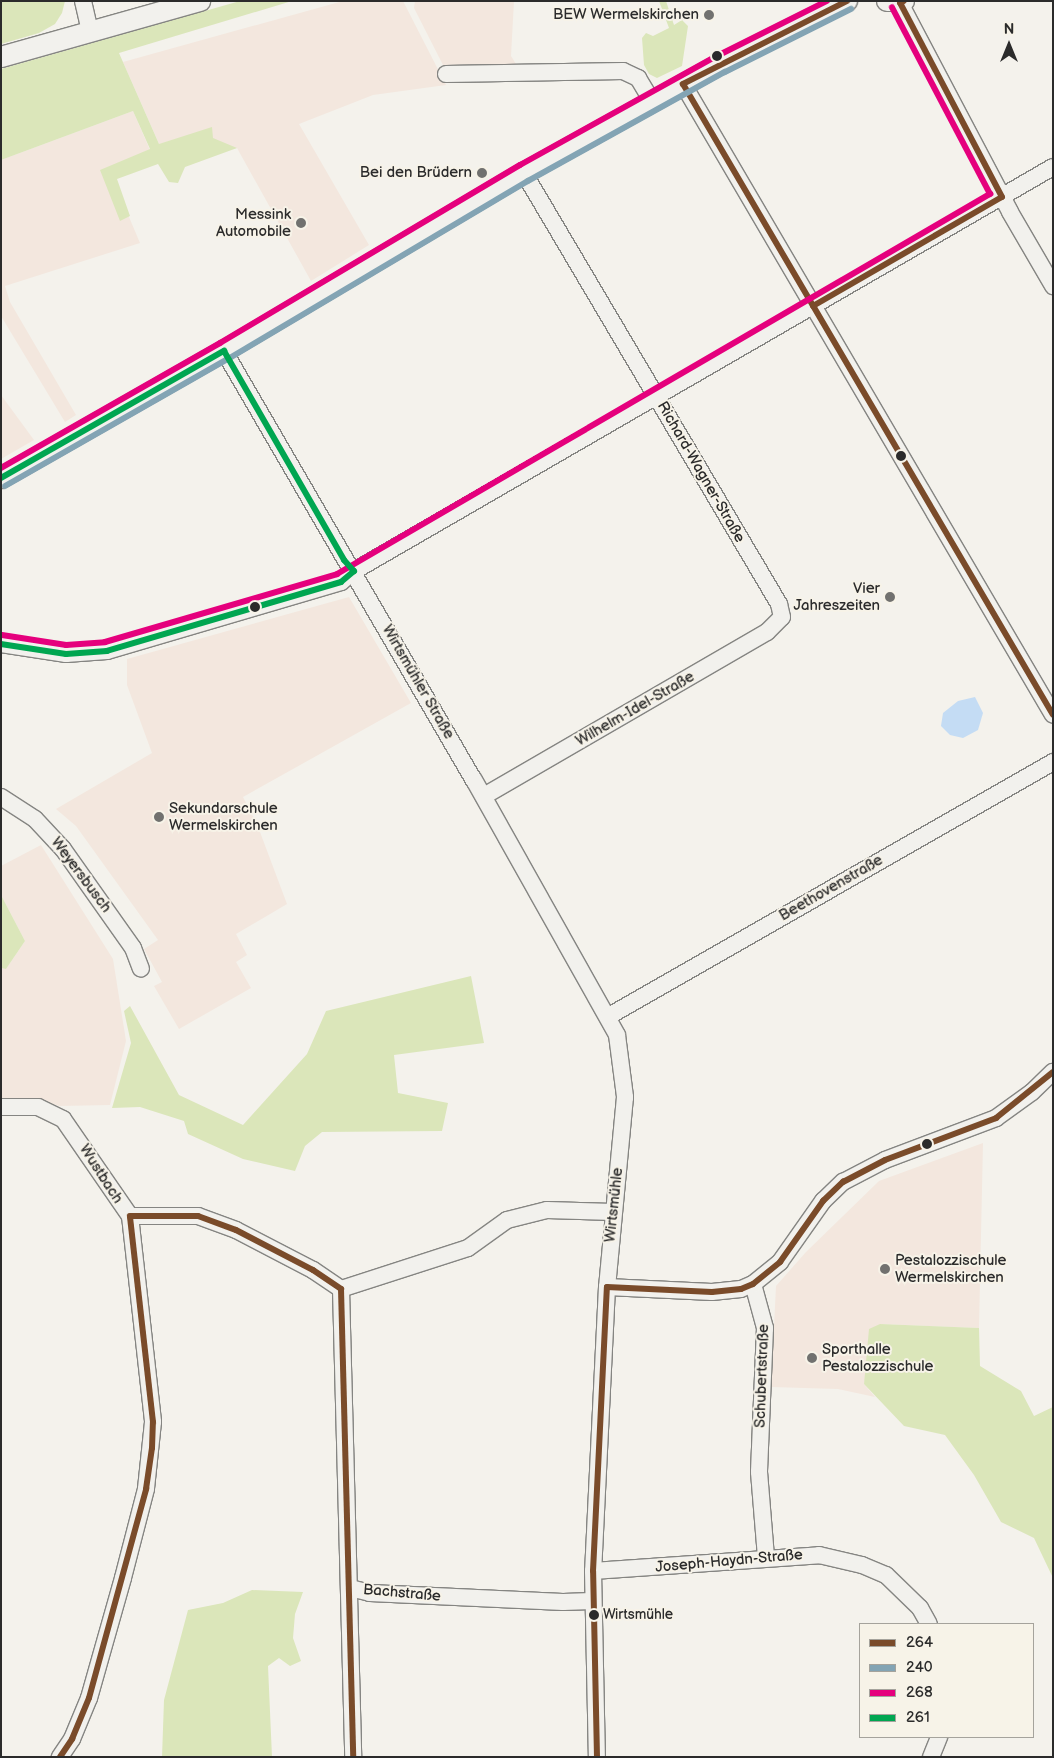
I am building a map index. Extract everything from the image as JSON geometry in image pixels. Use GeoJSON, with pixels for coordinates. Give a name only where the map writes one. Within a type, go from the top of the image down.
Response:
{"type":"FeatureCollection","features":[{"type":"Feature","properties":{"kind":"main road"},"geometry":{"type":"LineString","coordinates":[[1,57],[200,1]]}},
{"type":"Feature","properties":{"kind":"main road"},"geometry":{"type":"LineString","coordinates":[[1,478],[224,351],[524,173],[683,84],[847,1]]}},
{"type":"Feature","properties":{"kind":"street"},"geometry":{"type":"LineString","coordinates":[[83,1],[90,32]]}},
{"type":"Feature","properties":{"kind":"street"},"geometry":{"type":"LineString","coordinates":[[897,2],[1002,197],[1053,286]]}},
{"type":"Feature","properties":{"kind":"street"},"geometry":{"type":"LineString","coordinates":[[446,74],[623,71],[638,78],[652,101]]}},
{"type":"Feature","properties":{"kind":"street"},"geometry":{"type":"LineString","coordinates":[[683,84],[1053,715]]}},
{"type":"Feature","properties":{"kind":"street"},"geometry":{"type":"LineString","coordinates":[[1,644],[72,654],[125,647],[340,582],[354,571],[1053,167]]}},
{"type":"Feature","properties":{"kind":"street","name":"Richard-Wagner-Straße"},"geometry":{"type":"LineString","coordinates":[[524,173],[779,604],[782,617]]}},
{"type":"Feature","properties":{"kind":"street","name":"Wirtsmühler Straße"},"geometry":{"type":"LineString","coordinates":[[224,351],[344,560],[354,571],[484,796],[564,942],[609,1016]]}},
{"type":"Feature","properties":{"kind":"street","name":"Wilhelm-Idel-Straße"},"geometry":{"type":"LineString","coordinates":[[484,796],[767,632],[782,617]]}},
{"type":"Feature","properties":{"kind":"street","name":"Beethovenstraße"},"geometry":{"type":"LineString","coordinates":[[609,1016],[1053,762]]}},
{"type":"Feature","properties":{"kind":"street","name":"Weyersbusch"},"geometry":{"type":"LineString","coordinates":[[1,797],[36,819],[64,849],[133,948],[141,970]]}},
{"type":"Feature","properties":{"kind":"street","name":"Wirtsmühle"},"geometry":{"type":"LineString","coordinates":[[597,1757],[592,1601],[593,1571],[606,1287],[625,1086],[620,1046],[609,1016]]}},
{"type":"Feature","properties":{"kind":"street"},"geometry":{"type":"LineString","coordinates":[[606,1287],[712,1292],[741,1289],[753,1284],[780,1262],[823,1201],[843,1182],[885,1160],[996,1118],[1051,1078]]}},
{"type":"Feature","properties":{"kind":"street","name":"Wustbach"},"geometry":{"type":"LineString","coordinates":[[1,1107],[38,1107],[63,1119],[130,1216],[198,1216],[236,1230],[313,1270],[342,1290]]}},
{"type":"Feature","properties":{"kind":"street"},"geometry":{"type":"LineString","coordinates":[[350,1588],[342,1290],[468,1248],[507,1220],[547,1210],[613,1212]]}},
{"type":"Feature","properties":{"kind":"street"},"geometry":{"type":"LineString","coordinates":[[60,1757],[72,1739],[89,1698],[144,1498],[152,1448],[146,1347],[130,1216]]}},
{"type":"Feature","properties":{"kind":"street","name":"Schubertstraße"},"geometry":{"type":"LineString","coordinates":[[753,1284],[765,1328],[759,1472],[766,1557]]}},
{"type":"Feature","properties":{"kind":"street","name":"Joseph-Haydn-Straße"},"geometry":{"type":"LineString","coordinates":[[593,1571],[609,1572],[766,1557],[819,1555],[873,1569],[886,1575],[909,1597],[928,1623]]}},
{"type":"Feature","properties":{"kind":"street","name":"Bachstraße"},"geometry":{"type":"LineString","coordinates":[[353,1757],[350,1588],[370,1593],[592,1601]]}},
{"type":"Feature","properties":{"kind":"street"},"geometry":{"type":"LineString","coordinates":[[931,1757],[939,1738]]}},
{"type":"Feature","properties":{"kind":"shaded area"},"geometry":{"type":"Polygon","coordinates":[[[343,1],[403,1],[446,85],[373,95],[299,124],[369,245],[311,281],[237,148],[167,162],[123,62],[343,1]]]}},
{"type":"Feature","properties":{"kind":"shaded area"},"geometry":{"type":"Polygon","coordinates":[[[415,1],[514,1],[511,56],[516,64],[443,65],[414,8],[415,1]]]}},
{"type":"Feature","properties":{"kind":"shaded area"},"geometry":{"type":"Polygon","coordinates":[[[133,111],[153,157],[110,172],[140,243],[5,286],[10,302],[76,415],[65,422],[1,316],[1,160],[133,111]]]}},
{"type":"Feature","properties":{"kind":"shaded area"},"geometry":{"type":"Polygon","coordinates":[[[1,395],[34,440],[1,459],[1,395]]]}},
{"type":"Feature","properties":{"kind":"shaded area","name":"Sekundarschule Wermelskirchen"},"geometry":{"type":"Polygon","coordinates":[[[349,597],[411,703],[243,797],[257,824],[287,904],[236,934],[247,955],[236,962],[251,988],[179,1029],[154,986],[162,982],[144,949],[158,940],[76,826],[56,809],[152,753],[127,685],[127,659],[349,597]]]}},
{"type":"Feature","properties":{"kind":"shaded area"},"geometry":{"type":"Polygon","coordinates":[[[41,845],[113,959],[126,1041],[110,1105],[59,1106],[35,1098],[1,1098],[1,968],[6,969],[25,941],[1,895],[1,866],[41,845]]]}},
{"type":"Feature","properties":{"kind":"shaded area","name":"Pestalozzischule Wermelskirchen"},"geometry":{"type":"Polygon","coordinates":[[[983,1143],[979,1328],[880,1324],[864,1384],[875,1397],[838,1389],[771,1387],[776,1286],[806,1252],[879,1181],[983,1143]]]}},
{"type":"Feature","properties":{"kind":"green space"},"geometry":{"type":"Polygon","coordinates":[[[1,1],[65,1],[62,13],[55,24],[39,33],[1,44],[1,1]]]}},
{"type":"Feature","properties":{"kind":"green space"},"geometry":{"type":"Polygon","coordinates":[[[240,1],[292,1],[119,53],[159,144],[212,127],[213,138],[237,148],[185,167],[178,183],[169,182],[158,164],[117,179],[130,216],[120,221],[100,170],[150,149],[133,111],[1,160],[1,69],[240,1]]]}},
{"type":"Feature","properties":{"kind":"green space"},"geometry":{"type":"Polygon","coordinates":[[[659,1],[666,1],[674,25],[682,20],[688,26],[682,66],[657,78],[649,74],[644,65],[642,38],[646,33],[653,36],[669,28],[659,1]]]}},
{"type":"Feature","properties":{"kind":"green space"},"geometry":{"type":"Polygon","coordinates":[[[1,895],[25,941],[6,969],[1,968],[1,895]]]}},
{"type":"Feature","properties":{"kind":"green space"},"geometry":{"type":"Polygon","coordinates":[[[471,976],[484,1043],[394,1055],[398,1093],[448,1103],[442,1131],[322,1132],[305,1146],[295,1171],[243,1159],[188,1134],[184,1121],[140,1107],[112,1108],[131,1043],[124,1011],[130,1006],[179,1095],[243,1125],[307,1054],[326,1011],[471,976]]]}},
{"type":"Feature","properties":{"kind":"green space"},"geometry":{"type":"Polygon","coordinates":[[[880,1324],[979,1328],[980,1366],[1021,1391],[1034,1416],[1053,1407],[1053,1578],[1034,1538],[1001,1522],[974,1475],[945,1435],[904,1426],[864,1384],[869,1329],[880,1324]]]}},
{"type":"Feature","properties":{"kind":"green space"},"geometry":{"type":"Polygon","coordinates":[[[252,1590],[303,1592],[295,1614],[293,1638],[301,1661],[290,1666],[279,1658],[268,1666],[272,1757],[162,1757],[164,1700],[188,1610],[223,1603],[252,1590]]]}},
{"type":"Feature","properties":{"kind":"water"},"geometry":{"type":"Polygon","coordinates":[[[975,697],[983,713],[978,730],[963,738],[950,735],[941,726],[943,713],[958,701],[975,697]]]}},
{"type":"Feature","properties":{"kind":"transit line","name":"268"},"geometry":{"type":"LineString","coordinates":[[1,468],[220,343],[520,165],[717,56],[827,1]]}},
{"type":"Feature","properties":{"kind":"transit line","name":"264"},"geometry":{"type":"LineString","coordinates":[[847,1],[683,84],[1053,715]]}},
{"type":"Feature","properties":{"kind":"transit line","name":"264"},"geometry":{"type":"LineString","coordinates":[[813,306],[1002,197],[900,3],[904,1]]}},
{"type":"Feature","properties":{"kind":"transit line","name":"268"},"geometry":{"type":"LineString","coordinates":[[2,635],[66,645],[105,642],[337,574],[990,194],[892,7]]}},
{"type":"Feature","properties":{"kind":"transit line","name":"240"},"geometry":{"type":"LineString","coordinates":[[5,486],[228,359],[528,181],[725,72],[851,9]]}},
{"type":"Feature","properties":{"kind":"transit line","name":"261"},"geometry":{"type":"LineString","coordinates":[[1,478],[224,351],[344,560],[354,571],[341,582],[107,651],[66,654],[1,644]]}},
{"type":"Feature","properties":{"kind":"transit line","name":"264"},"geometry":{"type":"LineString","coordinates":[[607,1287],[712,1292],[741,1289],[753,1284],[780,1262],[823,1201],[843,1182],[885,1160],[996,1118],[1053,1072]]}},
{"type":"Feature","properties":{"kind":"transit line","name":"264"},"geometry":{"type":"LineString","coordinates":[[130,1216],[198,1216],[236,1230],[313,1270],[341,1289]]}},
{"type":"Feature","properties":{"kind":"transit line","name":"264"},"geometry":{"type":"LineString","coordinates":[[60,1757],[72,1739],[89,1698],[146,1489],[152,1448],[153,1422],[130,1216]]}},
{"type":"Feature","properties":{"kind":"transit line","name":"264"},"geometry":{"type":"LineString","coordinates":[[597,1757],[593,1571],[607,1287]]}},
{"type":"Feature","properties":{"kind":"transit line","name":"264"},"geometry":{"type":"LineString","coordinates":[[341,1289],[353,1757]]}},
{"type":"Feature","properties":{"kind":"place","name":"BEW Wermelskirchen"},"geometry":{"type":"Point","coordinates":[709,15]}},
{"type":"Feature","properties":{"kind":"place","name":"Bei den Brüdern"},"geometry":{"type":"Point","coordinates":[482,173]}},
{"type":"Feature","properties":{"kind":"place","name":"Messink Automobile"},"geometry":{"type":"Point","coordinates":[301,223]}},
{"type":"Feature","properties":{"kind":"place","name":"Vier Jahreszeiten"},"geometry":{"type":"Point","coordinates":[890,597]}},
{"type":"Feature","properties":{"kind":"place","name":"Sekundarschule Wermelskirchen"},"geometry":{"type":"Point","coordinates":[159,817]}},
{"type":"Feature","properties":{"kind":"place","name":"Pestalozzischule Wermelskirchen"},"geometry":{"type":"Point","coordinates":[885,1269]}},
{"type":"Feature","properties":{"kind":"place","name":"Sporthalle Pestalozzischule"},"geometry":{"type":"Point","coordinates":[812,1358]}},
{"type":"Feature","properties":{"kind":"place","name":"Wirtsmühle"},"geometry":{"type":"Point","coordinates":[594,1615]}}]}
